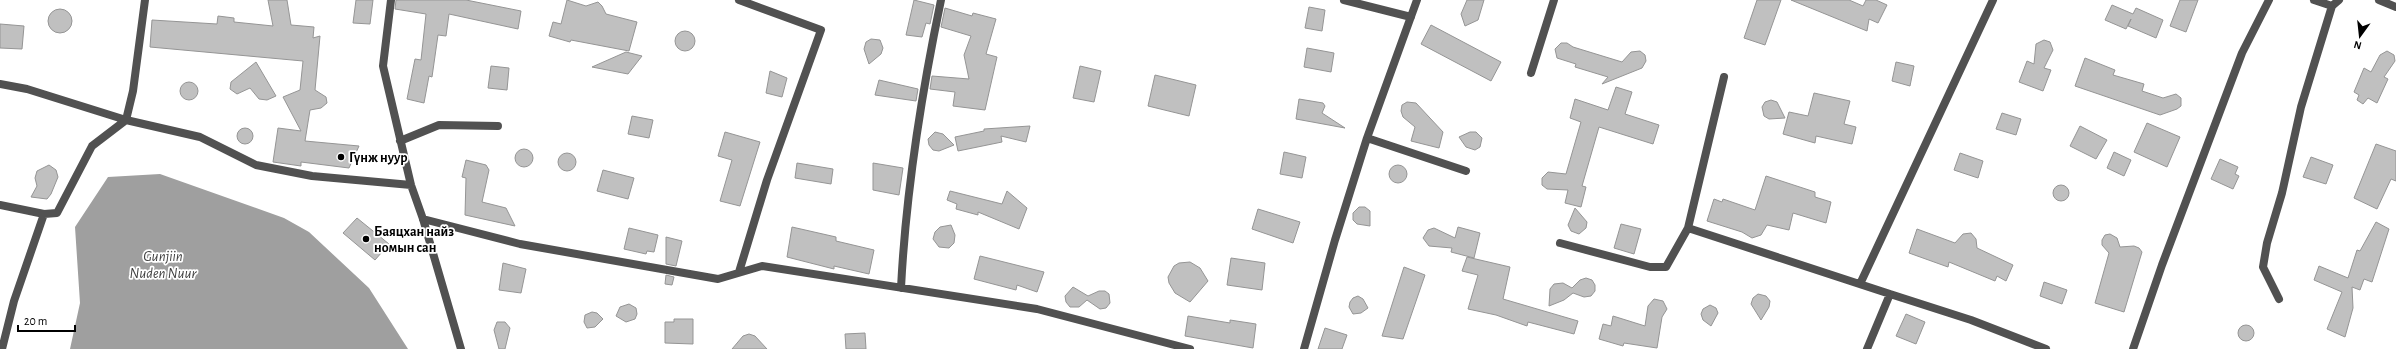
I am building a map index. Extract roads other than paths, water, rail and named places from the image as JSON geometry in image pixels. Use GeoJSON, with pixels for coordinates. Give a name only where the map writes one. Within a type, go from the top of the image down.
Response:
{"type":"FeatureCollection","features":[{"type":"Feature","properties":{"kind":"street"},"geometry":{"type":"LineString","coordinates":[[0,205],[44,214],[57,213],[92,146],[126,120],[133,91],[146,0]]}},
{"type":"Feature","properties":{"kind":"street"},"geometry":{"type":"LineString","coordinates":[[391,0],[383,66],[411,185],[423,219],[461,349]]}},
{"type":"Feature","properties":{"kind":"street"},"geometry":{"type":"LineString","coordinates":[[739,0],[820,30],[767,180],[739,272]]}},
{"type":"Feature","properties":{"kind":"street"},"geometry":{"type":"LineString","coordinates":[[901,288],[904,223],[922,91],[941,0]]}},
{"type":"Feature","properties":{"kind":"street"},"geometry":{"type":"LineString","coordinates":[[1344,0],[1412,17]]}},
{"type":"Feature","properties":{"kind":"street"},"geometry":{"type":"LineString","coordinates":[[1304,349],[1335,240],[1367,138],[1417,0]]}},
{"type":"Feature","properties":{"kind":"street"},"geometry":{"type":"LineString","coordinates":[[1531,73],[1554,0]]}},
{"type":"Feature","properties":{"kind":"street"},"geometry":{"type":"LineString","coordinates":[[1860,284],[1992,0]]}},
{"type":"Feature","properties":{"kind":"street"},"geometry":{"type":"LineString","coordinates":[[2133,349],[2162,265],[2242,53],[2269,0]]}},
{"type":"Feature","properties":{"kind":"street"},"geometry":{"type":"LineString","coordinates":[[2314,0],[2332,6]]}},
{"type":"Feature","properties":{"kind":"street"},"geometry":{"type":"LineString","coordinates":[[2279,298],[2263,267],[2267,243],[2282,193],[2301,106],[2332,6],[2339,0]]}},
{"type":"Feature","properties":{"kind":"street"},"geometry":{"type":"LineString","coordinates":[[2379,0],[2396,7]]}},
{"type":"Feature","properties":{"kind":"street"},"geometry":{"type":"LineString","coordinates":[[1560,244],[1650,267],[1666,267],[1688,228],[1724,77]]}},
{"type":"Feature","properties":{"kind":"street"},"geometry":{"type":"LineString","coordinates":[[0,84],[27,89],[126,120],[200,137],[256,165],[312,176],[411,185]]}},
{"type":"Feature","properties":{"kind":"street"},"geometry":{"type":"LineString","coordinates":[[400,141],[439,125],[498,126]]}},
{"type":"Feature","properties":{"kind":"street"},"geometry":{"type":"LineString","coordinates":[[1367,138],[1466,171]]}},
{"type":"Feature","properties":{"kind":"street"},"geometry":{"type":"LineString","coordinates":[[2,349],[14,302],[44,214]]}},
{"type":"Feature","properties":{"kind":"street"},"geometry":{"type":"LineString","coordinates":[[423,219],[520,244],[718,278],[762,266],[1037,309],[1190,349]]}},
{"type":"Feature","properties":{"kind":"street"},"geometry":{"type":"LineString","coordinates":[[1688,228],[1971,320],[2046,349]]}},
{"type":"Feature","properties":{"kind":"street"},"geometry":{"type":"LineString","coordinates":[[1867,349],[1890,294]]}},
{"type":"Feature","properties":{"kind":"water","name":"Gunjiin Nuden Nuur"},"geometry":{"type":"Polygon","coordinates":[[[160,174],[284,218],[309,232],[369,288],[408,349],[70,349],[80,303],[75,227],[108,177],[160,174]]]}},
{"type":"Feature","properties":{"kind":"place","name":"Гүнж нуур"},"geometry":{"type":"Point","coordinates":[341,157]}},
{"type":"Feature","properties":{"kind":"place","name":"Баяцхан найз номын сан"},"geometry":{"type":"Point","coordinates":[366,239]}}]}
